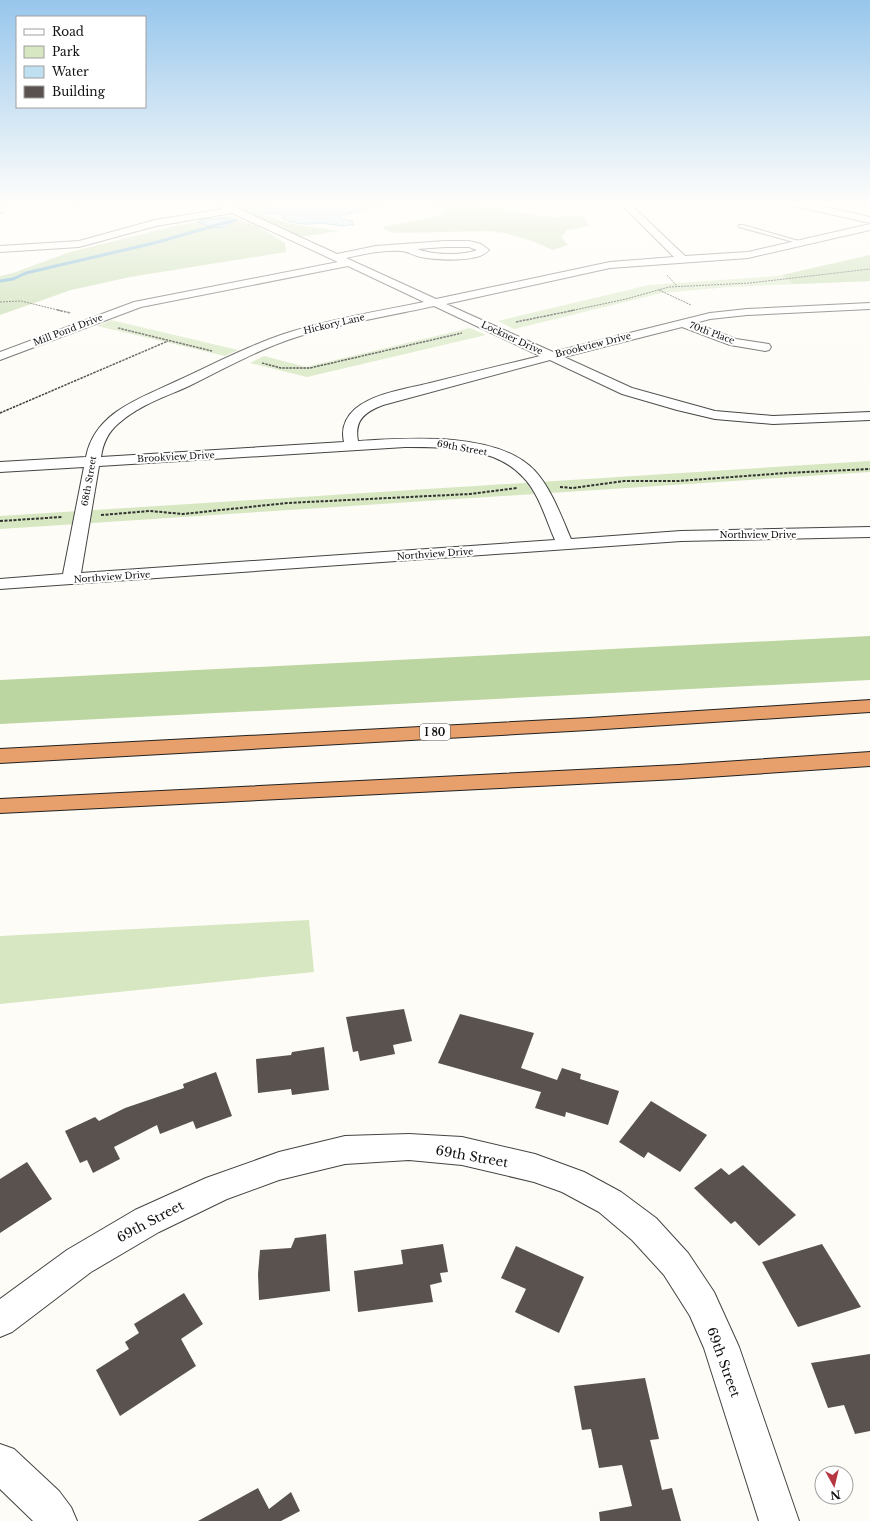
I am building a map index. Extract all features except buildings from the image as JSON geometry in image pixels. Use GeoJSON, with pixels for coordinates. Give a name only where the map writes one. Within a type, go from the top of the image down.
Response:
{"type":"FeatureCollection","features":[{"type":"Feature","properties":{"kind":"highway","name":"I 80"},"geometry":{"type":"LineString","coordinates":[[0,756],[589,724],[870,706]]}},
{"type":"Feature","properties":{"kind":"highway"},"geometry":{"type":"LineString","coordinates":[[0,806],[678,772],[870,759]]}},
{"type":"Feature","properties":{"kind":"street","name":"Mill Pond Drive"},"geometry":{"type":"LineString","coordinates":[[0,356],[138,304],[298,273]]}},
{"type":"Feature","properties":{"kind":"street","name":"Lockner Drive"},"geometry":{"type":"LineString","coordinates":[[371,273],[627,391],[692,410],[746,419],[798,420],[870,416]]}},
{"type":"Feature","properties":{"kind":"street","name":"Hickory Lane"},"geometry":{"type":"LineString","coordinates":[[141,403],[282,338],[313,329],[572,273]]}},
{"type":"Feature","properties":{"kind":"street","name":"Brookview Drive"},"geometry":{"type":"LineString","coordinates":[[352,446],[350,433],[351,425],[356,417],[374,404],[400,395],[713,316],[747,312],[870,306]]}},
{"type":"Feature","properties":{"kind":"street","name":"70th Place"},"geometry":{"type":"LineString","coordinates":[[683,323],[734,342],[765,347]]}},
{"type":"Feature","properties":{"kind":"street","name":"68th Street"},"geometry":{"type":"LineString","coordinates":[[71,579],[92,462],[98,439],[104,430],[114,420],[141,403]]}},
{"type":"Feature","properties":{"kind":"street","name":"Brookview Drive"},"geometry":{"type":"LineString","coordinates":[[0,467],[406,443]]}},
{"type":"Feature","properties":{"kind":"street","name":"69th Street"},"geometry":{"type":"LineString","coordinates":[[406,443],[454,445],[492,453],[519,466],[529,474],[537,486],[566,544]]}},
{"type":"Feature","properties":{"kind":"street","name":"Northview Drive"},"geometry":{"type":"LineString","coordinates":[[0,584],[711,535],[870,532]]}},
{"type":"Feature","properties":{"kind":"street","name":"69th Street"},"geometry":{"type":"LineString","coordinates":[[0,1320],[79,1261],[147,1221],[217,1188],[279,1166],[345,1150],[409,1146],[462,1151],[535,1168],[573,1182],[610,1202],[644,1229],[676,1264],[702,1304],[721,1347],[779,1521]]}},
{"type":"Feature","properties":{"kind":"street"},"geometry":{"type":"LineString","coordinates":[[0,1463],[45,1505],[58,1521]]}},
{"type":"Feature","properties":{"kind":"path"},"geometry":{"type":"LineString","coordinates":[[659,290],[713,316]]}},
{"type":"Feature","properties":{"kind":"path"},"geometry":{"type":"LineString","coordinates":[[0,302],[30,303],[92,318],[94,320]]}},
{"type":"Feature","properties":{"kind":"path"},"geometry":{"type":"LineString","coordinates":[[0,413],[168,341]]}},
{"type":"Feature","properties":{"kind":"path"},"geometry":{"type":"LineString","coordinates":[[0,521],[150,511],[183,514],[287,504],[470,494],[537,486],[573,488],[624,481],[678,481],[786,473],[870,469]]}},
{"type":"Feature","properties":{"kind":"green space"},"geometry":{"type":"Polygon","coordinates":[[[13,273],[155,273],[71,290],[0,315],[0,276],[13,273]]]}},
{"type":"Feature","properties":{"kind":"green space"},"geometry":{"type":"Polygon","coordinates":[[[790,273],[870,273],[870,281],[729,287],[662,293],[514,329],[498,321],[649,285],[777,276],[790,273]]]}},
{"type":"Feature","properties":{"kind":"green space"},"geometry":{"type":"Polygon","coordinates":[[[792,273],[870,273],[870,281],[794,284],[783,275],[792,273]]]}},
{"type":"Feature","properties":{"kind":"green space"},"geometry":{"type":"Polygon","coordinates":[[[111,320],[238,350],[225,356],[97,326],[111,320]]]}},
{"type":"Feature","properties":{"kind":"green space"},"geometry":{"type":"Polygon","coordinates":[[[470,328],[486,335],[307,377],[250,363],[264,356],[306,367],[470,328]]]}},
{"type":"Feature","properties":{"kind":"green space"},"geometry":{"type":"Polygon","coordinates":[[[870,461],[870,472],[0,529],[0,516],[870,461]]]}},
{"type":"Feature","properties":{"kind":"green space"},"geometry":{"type":"Polygon","coordinates":[[[870,636],[870,680],[0,724],[0,680],[870,636]]]}},
{"type":"Feature","properties":{"kind":"green space"},"geometry":{"type":"Polygon","coordinates":[[[309,920],[314,972],[0,1004],[0,936],[309,920]]]}},
{"type":"Feature","properties":{"kind":"waterway"},"geometry":{"type":"LineString","coordinates":[[0,281],[13,279],[26,273]]}}]}
